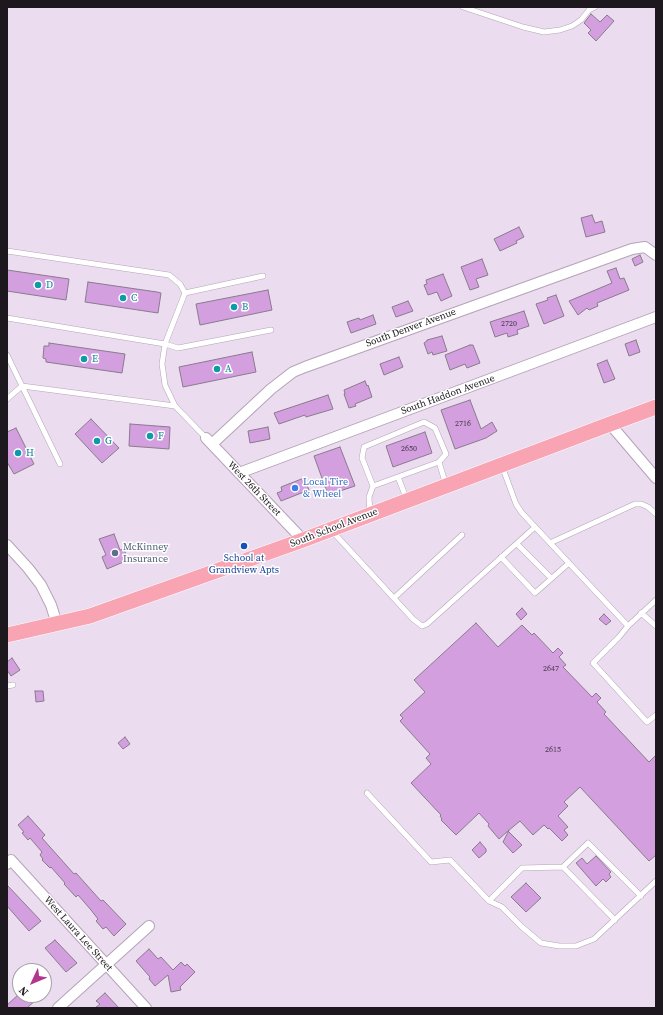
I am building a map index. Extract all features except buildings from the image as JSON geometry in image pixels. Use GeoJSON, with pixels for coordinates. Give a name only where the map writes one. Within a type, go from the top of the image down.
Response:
{"type":"FeatureCollection","features":[{"type":"Feature","properties":{"kind":"main road","name":"South School Avenue"},"geometry":{"type":"LineString","coordinates":[[7,635],[90,616],[303,540],[656,407]]}},
{"type":"Feature","properties":{"kind":"street","name":"South Denver Avenue"},"geometry":{"type":"LineString","coordinates":[[209,441],[293,372],[305,367],[632,249],[645,247],[656,255]]}},
{"type":"Feature","properties":{"kind":"street","name":"South Haddon Avenue"},"geometry":{"type":"LineString","coordinates":[[239,473],[656,317]]}},
{"type":"Feature","properties":{"kind":"street"},"geometry":{"type":"LineString","coordinates":[[610,424],[656,478]]}},
{"type":"Feature","properties":{"kind":"street","name":"West 26th Street"},"geometry":{"type":"LineString","coordinates":[[209,441],[303,540]]}},
{"type":"Feature","properties":{"kind":"street"},"geometry":{"type":"LineString","coordinates":[[7,545],[28,568],[40,585],[51,605],[57,624]]}},
{"type":"Feature","properties":{"kind":"street","name":"West Laura Lee Street"},"geometry":{"type":"LineString","coordinates":[[9,862],[146,1008]]}},
{"type":"Feature","properties":{"kind":"street"},"geometry":{"type":"LineString","coordinates":[[58,1008],[149,926]]}},
{"type":"Feature","properties":{"kind":"lane"},"geometry":{"type":"LineString","coordinates":[[463,7],[523,27],[544,32],[560,30],[572,26],[581,20],[589,9],[595,7]]}},
{"type":"Feature","properties":{"kind":"lane"},"geometry":{"type":"LineString","coordinates":[[7,251],[169,275],[180,284],[185,293]]}},
{"type":"Feature","properties":{"kind":"lane"},"geometry":{"type":"LineString","coordinates":[[185,293],[263,276]]}},
{"type":"Feature","properties":{"kind":"lane"},"geometry":{"type":"LineString","coordinates":[[185,293],[165,344],[162,364],[165,385],[175,406],[209,441]]}},
{"type":"Feature","properties":{"kind":"lane"},"geometry":{"type":"LineString","coordinates":[[7,318],[165,344],[178,348],[271,330]]}},
{"type":"Feature","properties":{"kind":"lane"},"geometry":{"type":"LineString","coordinates":[[7,355],[60,464]]}},
{"type":"Feature","properties":{"kind":"lane"},"geometry":{"type":"LineString","coordinates":[[7,399],[22,386],[175,406]]}},
{"type":"Feature","properties":{"kind":"lane"},"geometry":{"type":"LineString","coordinates":[[370,515],[369,497],[372,486],[362,458],[364,447],[424,422],[435,428],[446,454],[439,462],[398,478],[372,486]]}},
{"type":"Feature","properties":{"kind":"lane"},"geometry":{"type":"LineString","coordinates":[[439,462],[447,486]]}},
{"type":"Feature","properties":{"kind":"lane"},"geometry":{"type":"LineString","coordinates":[[501,465],[516,504],[522,513],[628,626]]}},
{"type":"Feature","properties":{"kind":"lane"},"geometry":{"type":"LineString","coordinates":[[398,478],[407,501]]}},
{"type":"Feature","properties":{"kind":"lane"},"geometry":{"type":"LineString","coordinates":[[550,543],[635,504],[641,504],[648,507],[656,514]]}},
{"type":"Feature","properties":{"kind":"lane"},"geometry":{"type":"LineString","coordinates":[[331,529],[418,624],[424,626],[535,527]]}},
{"type":"Feature","properties":{"kind":"lane"},"geometry":{"type":"LineString","coordinates":[[394,598],[462,535]]}},
{"type":"Feature","properties":{"kind":"lane"},"geometry":{"type":"LineString","coordinates":[[517,544],[552,578]]}},
{"type":"Feature","properties":{"kind":"lane"},"geometry":{"type":"LineString","coordinates":[[501,557],[535,593],[569,563]]}},
{"type":"Feature","properties":{"kind":"lane"},"geometry":{"type":"LineString","coordinates":[[656,600],[628,626],[593,663],[647,722],[656,714]]}},
{"type":"Feature","properties":{"kind":"lane"},"geometry":{"type":"LineString","coordinates":[[641,613],[656,626]]}},
{"type":"Feature","properties":{"kind":"lane"},"geometry":{"type":"LineString","coordinates":[[7,686],[13,685]]}},
{"type":"Feature","properties":{"kind":"lane"},"geometry":{"type":"LineString","coordinates":[[367,793],[431,862],[450,860],[489,900],[502,907],[541,943],[559,946],[576,946],[594,939],[656,881]]}},
{"type":"Feature","properties":{"kind":"lane"},"geometry":{"type":"LineString","coordinates":[[489,900],[522,868],[563,867],[588,843],[641,896]]}},
{"type":"Feature","properties":{"kind":"lane"},"geometry":{"type":"LineString","coordinates":[[563,867],[616,920]]}},
{"type":"Feature","properties":{"kind":"place","name":"D"},"geometry":{"type":"Point","coordinates":[38,285]}},
{"type":"Feature","properties":{"kind":"place","name":"C"},"geometry":{"type":"Point","coordinates":[123,298]}},
{"type":"Feature","properties":{"kind":"place","name":"B"},"geometry":{"type":"Point","coordinates":[234,307]}},
{"type":"Feature","properties":{"kind":"place","name":"E"},"geometry":{"type":"Point","coordinates":[84,359]}},
{"type":"Feature","properties":{"kind":"place","name":"A"},"geometry":{"type":"Point","coordinates":[217,369]}},
{"type":"Feature","properties":{"kind":"place","name":"F"},"geometry":{"type":"Point","coordinates":[150,436]}},
{"type":"Feature","properties":{"kind":"place","name":"G"},"geometry":{"type":"Point","coordinates":[97,441]}},
{"type":"Feature","properties":{"kind":"place","name":"H"},"geometry":{"type":"Point","coordinates":[18,453]}},
{"type":"Feature","properties":{"kind":"place","name":"Local Tire & Wheel"},"geometry":{"type":"Point","coordinates":[295,488]}},
{"type":"Feature","properties":{"kind":"place","name":"School at Grandview Apts"},"geometry":{"type":"Point","coordinates":[244,546]}},
{"type":"Feature","properties":{"kind":"place","name":"McKinney Insurance"},"geometry":{"type":"Point","coordinates":[115,553]}}]}
